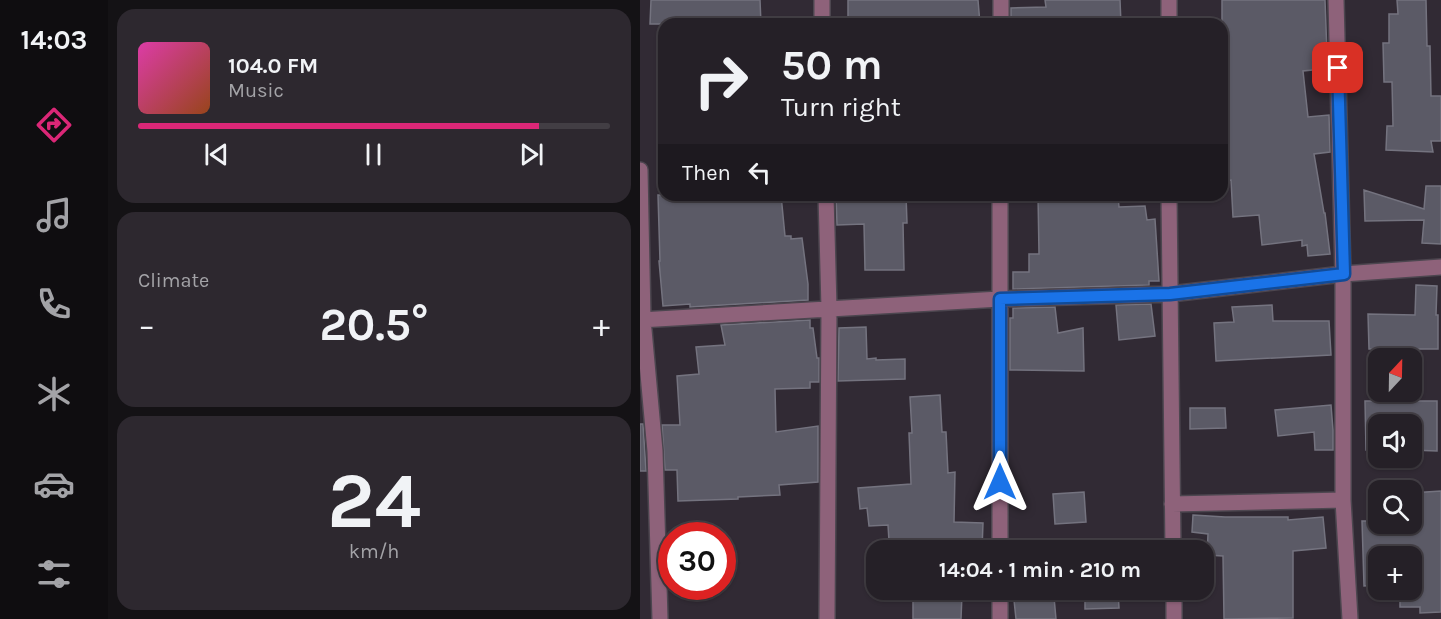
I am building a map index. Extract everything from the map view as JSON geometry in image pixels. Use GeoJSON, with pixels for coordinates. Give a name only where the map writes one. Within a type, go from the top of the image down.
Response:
{"type":"FeatureCollection","features":[{"type":"Feature","properties":{"kind":"street"},"geometry":{"type":"LineString","coordinates":[[822,0],[822,18]]}},
{"type":"Feature","properties":{"kind":"street"},"geometry":{"type":"LineString","coordinates":[[1001,0],[1001,18]]}},
{"type":"Feature","properties":{"kind":"street"},"geometry":{"type":"LineString","coordinates":[[1169,0],[1169,18]]}},
{"type":"Feature","properties":{"kind":"street"},"geometry":{"type":"LineString","coordinates":[[1336,0],[1344,274],[1343,500],[1350,619]]}},
{"type":"Feature","properties":{"kind":"street"},"geometry":{"type":"LineString","coordinates":[[640,170],[642,319],[655,451],[660,619]]}},
{"type":"Feature","properties":{"kind":"street"},"geometry":{"type":"LineString","coordinates":[[826,201],[829,308],[827,619]]}},
{"type":"Feature","properties":{"kind":"street"},"geometry":{"type":"LineString","coordinates":[[1000,201],[1000,540]]}},
{"type":"Feature","properties":{"kind":"street"},"geometry":{"type":"LineString","coordinates":[[1170,201],[1173,540]]}},
{"type":"Feature","properties":{"kind":"street"},"geometry":{"type":"LineString","coordinates":[[642,319],[1000,299],[1170,294],[1344,274],[1441,267]]}},
{"type":"Feature","properties":{"kind":"street"},"geometry":{"type":"LineString","coordinates":[[1172,504],[1343,500]]}},
{"type":"Feature","properties":{"kind":"street"},"geometry":{"type":"LineString","coordinates":[[1000,600],[1000,619]]}},
{"type":"Feature","properties":{"kind":"street"},"geometry":{"type":"LineString","coordinates":[[1174,600],[1174,619]]}},
{"type":"Feature","properties":{"kind":"building"},"geometry":{"type":"Polygon","coordinates":[[[651,0],[760,0],[761,18],[658,18],[658,24],[650,24],[651,0]]]}},
{"type":"Feature","properties":{"kind":"building"},"geometry":{"type":"Polygon","coordinates":[[[848,0],[978,0],[980,18],[848,18],[848,0]]]}},
{"type":"Feature","properties":{"kind":"building"},"geometry":{"type":"Polygon","coordinates":[[[1045,0],[1120,0],[1121,18],[1011,18],[1011,8],[1046,7],[1045,0]]]}},
{"type":"Feature","properties":{"kind":"building"},"geometry":{"type":"Polygon","coordinates":[[[1222,0],[1325,0],[1327,54],[1320,54],[1322,69],[1303,71],[1308,117],[1329,115],[1330,152],[1314,154],[1330,254],[1308,256],[1307,245],[1302,246],[1302,240],[1262,245],[1259,215],[1233,217],[1231,180],[1228,180],[1228,18],[1222,18],[1222,0]]]}},
{"type":"Feature","properties":{"kind":"building"},"geometry":{"type":"Polygon","coordinates":[[[1397,0],[1426,0],[1431,96],[1441,96],[1441,141],[1431,141],[1433,152],[1386,150],[1387,126],[1393,126],[1392,82],[1384,82],[1383,43],[1389,43],[1389,14],[1398,14],[1397,0]]]}},
{"type":"Feature","properties":{"kind":"building"},"geometry":{"type":"Polygon","coordinates":[[[1426,186],[1441,186],[1441,244],[1422,243],[1424,220],[1365,221],[1364,190],[1424,209],[1426,186]]]}},
{"type":"Feature","properties":{"kind":"building"},"geometry":{"type":"Polygon","coordinates":[[[658,201],[782,201],[785,236],[791,236],[791,239],[802,238],[808,300],[690,307],[690,304],[663,306],[658,201]]]}},
{"type":"Feature","properties":{"kind":"building"},"geometry":{"type":"Polygon","coordinates":[[[836,201],[906,201],[907,223],[903,223],[904,270],[865,270],[864,224],[837,225],[836,201]]]}},
{"type":"Feature","properties":{"kind":"building"},"geometry":{"type":"Polygon","coordinates":[[[1038,201],[1118,201],[1119,207],[1145,206],[1147,220],[1155,219],[1159,281],[1149,281],[1149,285],[1013,289],[1013,272],[1029,272],[1029,254],[1039,254],[1038,201]]]}},
{"type":"Feature","properties":{"kind":"building"},"geometry":{"type":"Polygon","coordinates":[[[1416,285],[1437,286],[1438,349],[1369,348],[1368,314],[1415,315],[1416,285]]]}},
{"type":"Feature","properties":{"kind":"building"},"geometry":{"type":"Polygon","coordinates":[[[1151,304],[1155,336],[1119,340],[1116,305],[1151,304]]]}},
{"type":"Feature","properties":{"kind":"building"},"geometry":{"type":"Polygon","coordinates":[[[1272,305],[1273,321],[1329,321],[1331,355],[1216,361],[1214,323],[1234,322],[1232,307],[1272,305]]]}},
{"type":"Feature","properties":{"kind":"building"},"geometry":{"type":"Polygon","coordinates":[[[1055,307],[1058,333],[1083,328],[1084,371],[1010,370],[1010,318],[1013,318],[1013,308],[1055,307]]]}},
{"type":"Feature","properties":{"kind":"building"},"geometry":{"type":"Polygon","coordinates":[[[810,320],[817,358],[819,358],[819,382],[810,382],[810,388],[775,389],[776,432],[818,426],[818,482],[779,485],[780,495],[678,501],[677,470],[665,470],[662,425],[680,425],[677,376],[699,374],[696,347],[725,345],[721,325],[810,320]]]}},
{"type":"Feature","properties":{"kind":"building"},"geometry":{"type":"Polygon","coordinates":[[[866,327],[867,359],[905,359],[905,379],[838,381],[839,328],[866,327]]]}},
{"type":"Feature","properties":{"kind":"building"},"geometry":{"type":"Polygon","coordinates":[[[940,395],[942,432],[946,432],[948,473],[955,472],[954,522],[983,523],[982,540],[889,540],[888,525],[869,526],[867,508],[860,509],[858,488],[911,484],[910,397],[940,395]]]}},
{"type":"Feature","properties":{"kind":"building"},"geometry":{"type":"Polygon","coordinates":[[[1365,401],[1437,401],[1437,451],[1422,450],[1422,414],[1368,414],[1368,450],[1366,450],[1365,401]]]}},
{"type":"Feature","properties":{"kind":"building"},"geometry":{"type":"Polygon","coordinates":[[[1331,405],[1333,450],[1315,450],[1314,432],[1278,436],[1275,410],[1331,405]]]}},
{"type":"Feature","properties":{"kind":"building"},"geometry":{"type":"Polygon","coordinates":[[[1190,408],[1225,408],[1226,428],[1190,429],[1190,408]]]}},
{"type":"Feature","properties":{"kind":"building"},"geometry":{"type":"Polygon","coordinates":[[[640,424],[643,424],[646,471],[640,471],[640,424]]]}},
{"type":"Feature","properties":{"kind":"building"},"geometry":{"type":"Polygon","coordinates":[[[1441,491],[1441,612],[1420,613],[1420,607],[1400,607],[1400,600],[1422,600],[1422,546],[1368,546],[1368,586],[1364,586],[1362,521],[1367,521],[1367,506],[1368,534],[1422,534],[1422,492],[1441,491]]]}},
{"type":"Feature","properties":{"kind":"building"},"geometry":{"type":"Polygon","coordinates":[[[1084,492],[1086,522],[1055,524],[1053,494],[1084,492]]]}},
{"type":"Feature","properties":{"kind":"building"},"geometry":{"type":"Polygon","coordinates":[[[1193,515],[1288,517],[1288,520],[1323,517],[1326,548],[1293,551],[1293,618],[1224,619],[1223,556],[1214,555],[1214,540],[1208,540],[1208,534],[1192,532],[1193,515]]]}},
{"type":"Feature","properties":{"kind":"building"},"geometry":{"type":"Polygon","coordinates":[[[913,600],[962,600],[961,619],[913,619],[913,600]]]}},
{"type":"Feature","properties":{"kind":"building"},"geometry":{"type":"Polygon","coordinates":[[[1014,600],[1054,600],[1056,619],[1016,619],[1014,600]]]}},
{"type":"Feature","properties":{"kind":"building"},"geometry":{"type":"Polygon","coordinates":[[[1085,600],[1119,600],[1119,608],[1085,609],[1085,600]]]}},
{"type":"Feature","properties":{"kind":"route"},"geometry":{"type":"LineString","coordinates":[[1000,482],[1000,299],[1170,294],[1344,274],[1338,68]]}}]}
